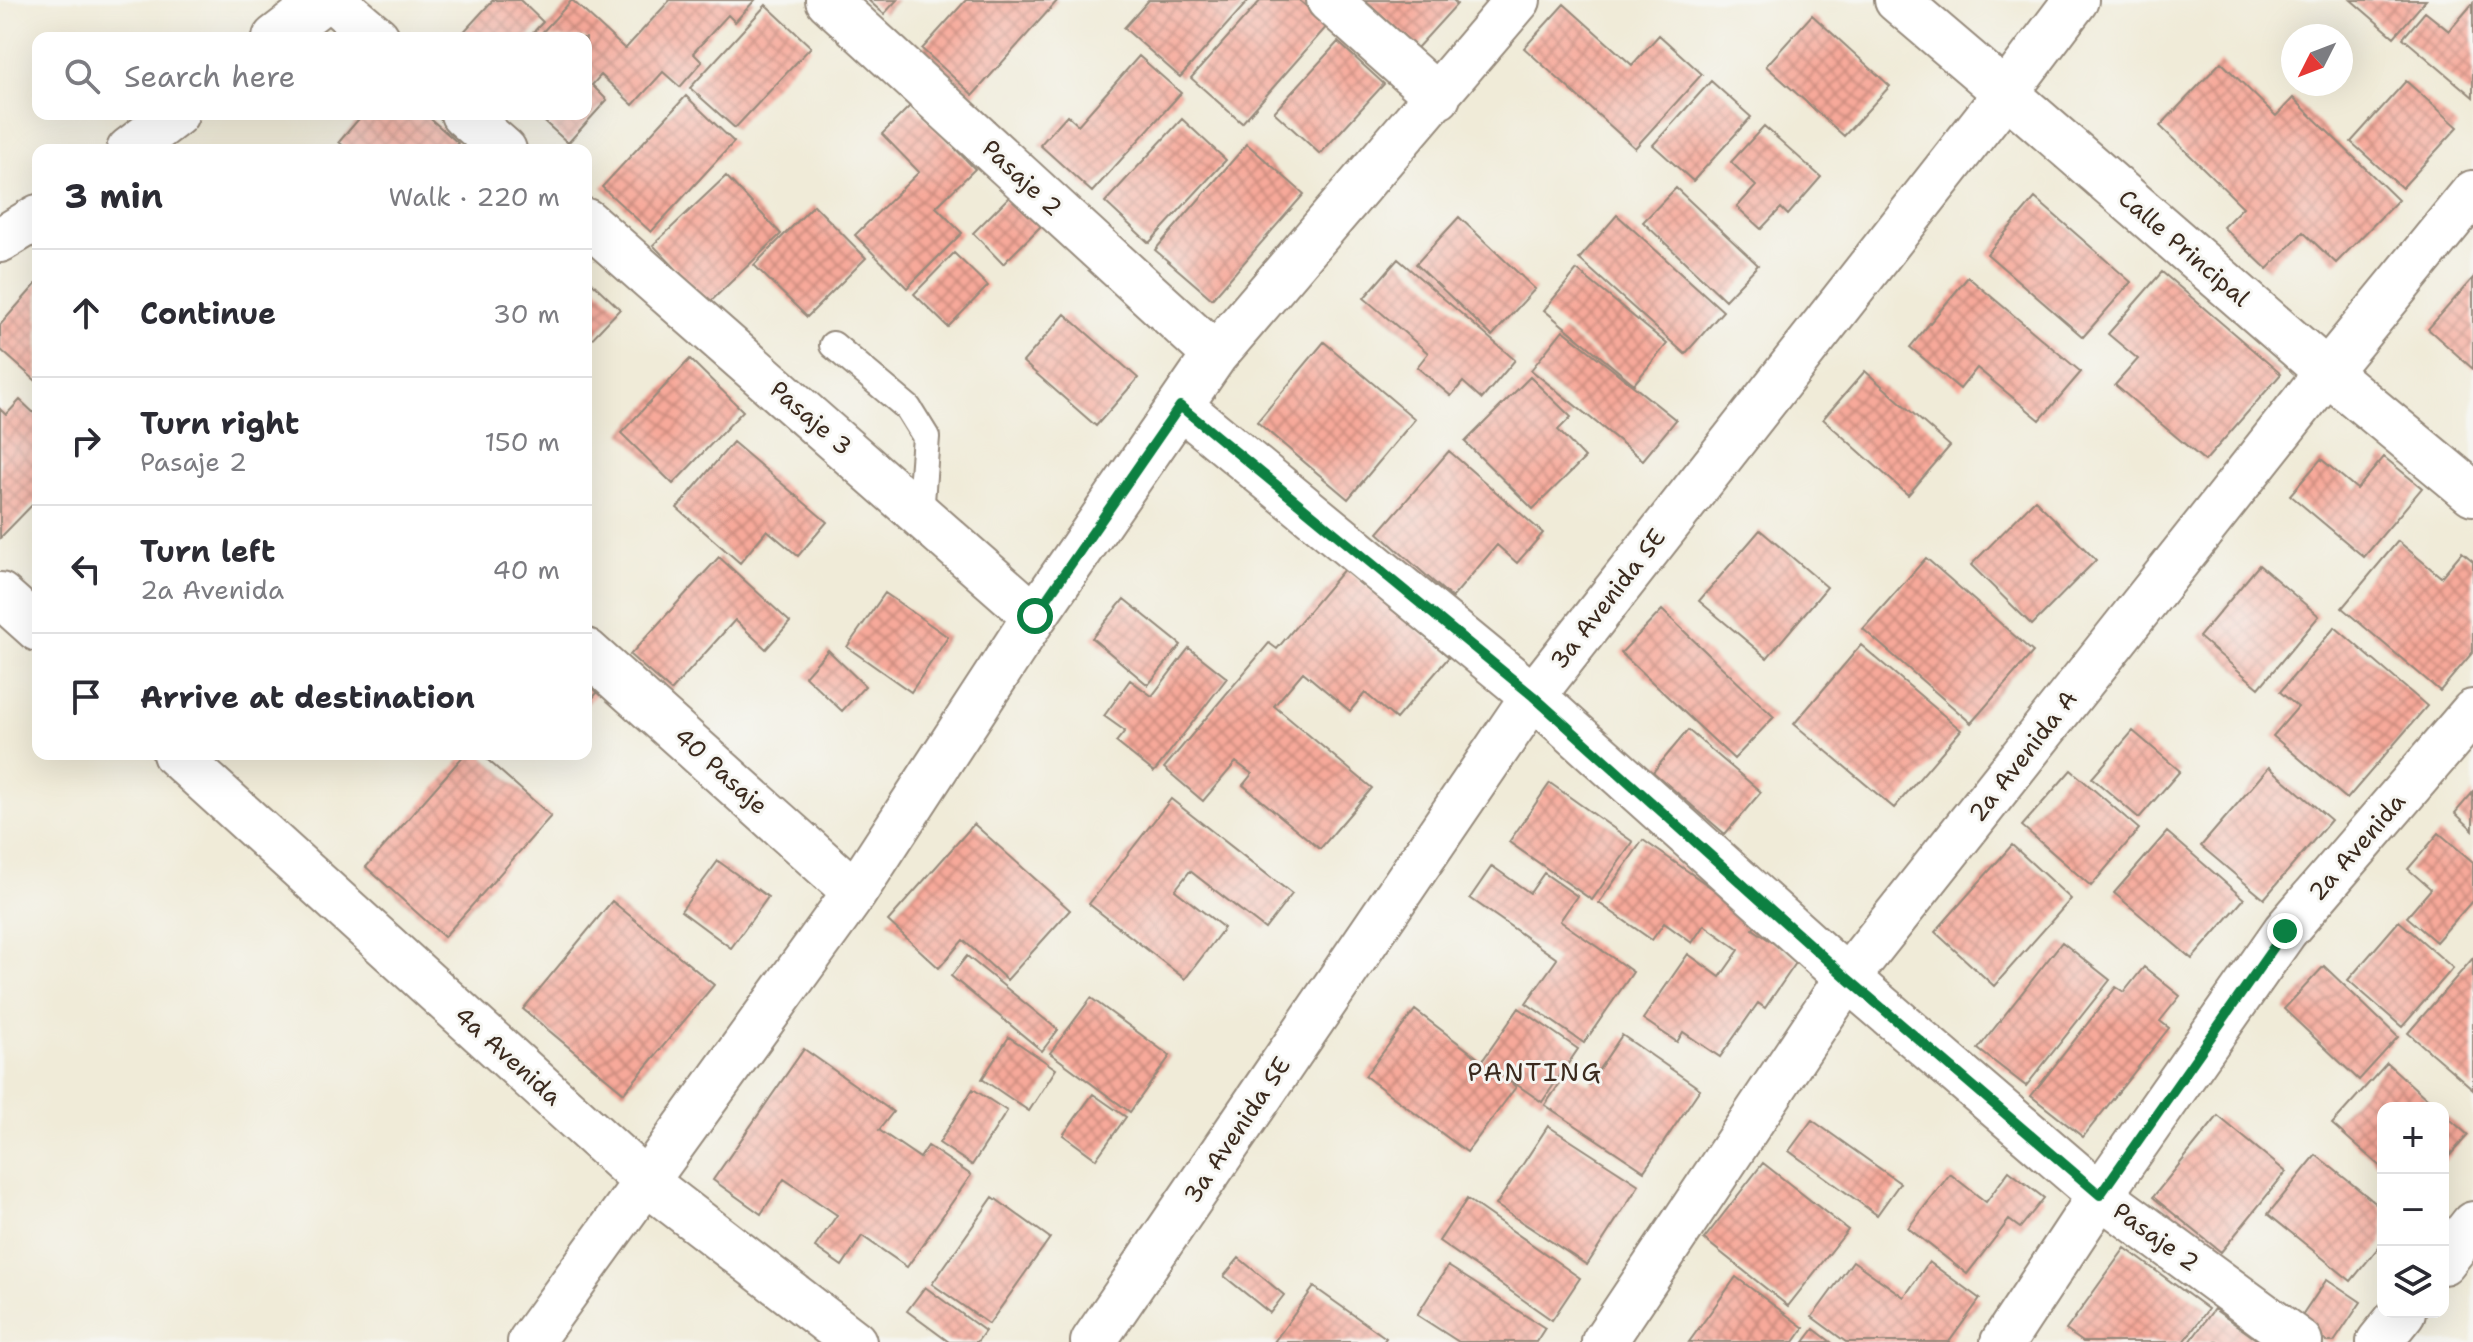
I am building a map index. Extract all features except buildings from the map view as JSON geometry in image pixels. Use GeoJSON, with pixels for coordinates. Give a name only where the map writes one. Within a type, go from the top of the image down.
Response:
{"type":"FeatureCollection","features":[{"type":"Feature","properties":{"kind":"street"},"geometry":{"type":"LineString","coordinates":[[283,32],[324,0]]}},
{"type":"Feature","properties":{"kind":"street"},"geometry":{"type":"LineString","coordinates":[[333,0],[370,32]]}},
{"type":"Feature","properties":{"kind":"street","name":"Pasaje 2"},"geometry":{"type":"LineString","coordinates":[[828,0],[1215,355]]}},
{"type":"Feature","properties":{"kind":"street"},"geometry":{"type":"LineString","coordinates":[[1329,0],[1438,97]]}},
{"type":"Feature","properties":{"kind":"street"},"geometry":{"type":"LineString","coordinates":[[530,1342],[855,892],[1035,616],[1215,355],[1518,0]]}},
{"type":"Feature","properties":{"kind":"street","name":"Calle Principal"},"geometry":{"type":"LineString","coordinates":[[1897,0],[2327,372],[2473,493]]}},
{"type":"Feature","properties":{"kind":"street","name":"3a Avenida SE"},"geometry":{"type":"LineString","coordinates":[[1093,1342],[1533,696],[2076,0]]}},
{"type":"Feature","properties":{"kind":"street"},"geometry":{"type":"LineString","coordinates":[[137,144],[168,120]]}},
{"type":"Feature","properties":{"kind":"street"},"geometry":{"type":"LineString","coordinates":[[470,120],[497,144]]}},
{"type":"Feature","properties":{"kind":"street","name":"2a Avenida A"},"geometry":{"type":"LineString","coordinates":[[1604,1342],[1847,978],[2327,372],[2473,193]]}},
{"type":"Feature","properties":{"kind":"street"},"geometry":{"type":"LineString","coordinates":[[0,240],[32,221]]}},
{"type":"Feature","properties":{"kind":"street","name":"Pasaje 3"},"geometry":{"type":"LineString","coordinates":[[592,226],[1035,616]]}},
{"type":"Feature","properties":{"kind":"street","name":"Pasaje 2"},"geometry":{"type":"LineString","coordinates":[[1180,406],[1533,696],[1847,978],[2100,1195],[2300,1342]]}},
{"type":"Feature","properties":{"kind":"street"},"geometry":{"type":"LineString","coordinates":[[0,595],[32,624]]}},
{"type":"Feature","properties":{"kind":"street","name":"40 Pasaje"},"geometry":{"type":"LineString","coordinates":[[592,656],[855,892]]}},
{"type":"Feature","properties":{"kind":"street","name":"2a Avenida"},"geometry":{"type":"LineString","coordinates":[[2003,1342],[2100,1195],[2285,931],[2473,712]]}},
{"type":"Feature","properties":{"kind":"street","name":"4a Avenida"},"geometry":{"type":"LineString","coordinates":[[182,760],[646,1182],[854,1342]]}},
{"type":"Feature","properties":{"kind":"street"},"geometry":{"type":"LineString","coordinates":[[2449,1254],[2473,1224]]}},
{"type":"Feature","properties":{"kind":"street"},"geometry":{"type":"LineString","coordinates":[[2379,1342],[2398,1318]]}},
{"type":"Feature","properties":{"kind":"lane"},"geometry":{"type":"LineString","coordinates":[[833,345],[908,408],[926,437],[920,514]]}},
{"type":"Feature","properties":{"kind":"district","name":"PANTING"},"geometry":{"type":"Point","coordinates":[1535,1071]}},
{"type":"Feature","properties":{"kind":"route"},"geometry":{"type":"LineString","coordinates":[[1035,616],[1180,406],[1533,696],[1847,978],[2100,1195],[2285,931]]}}]}
